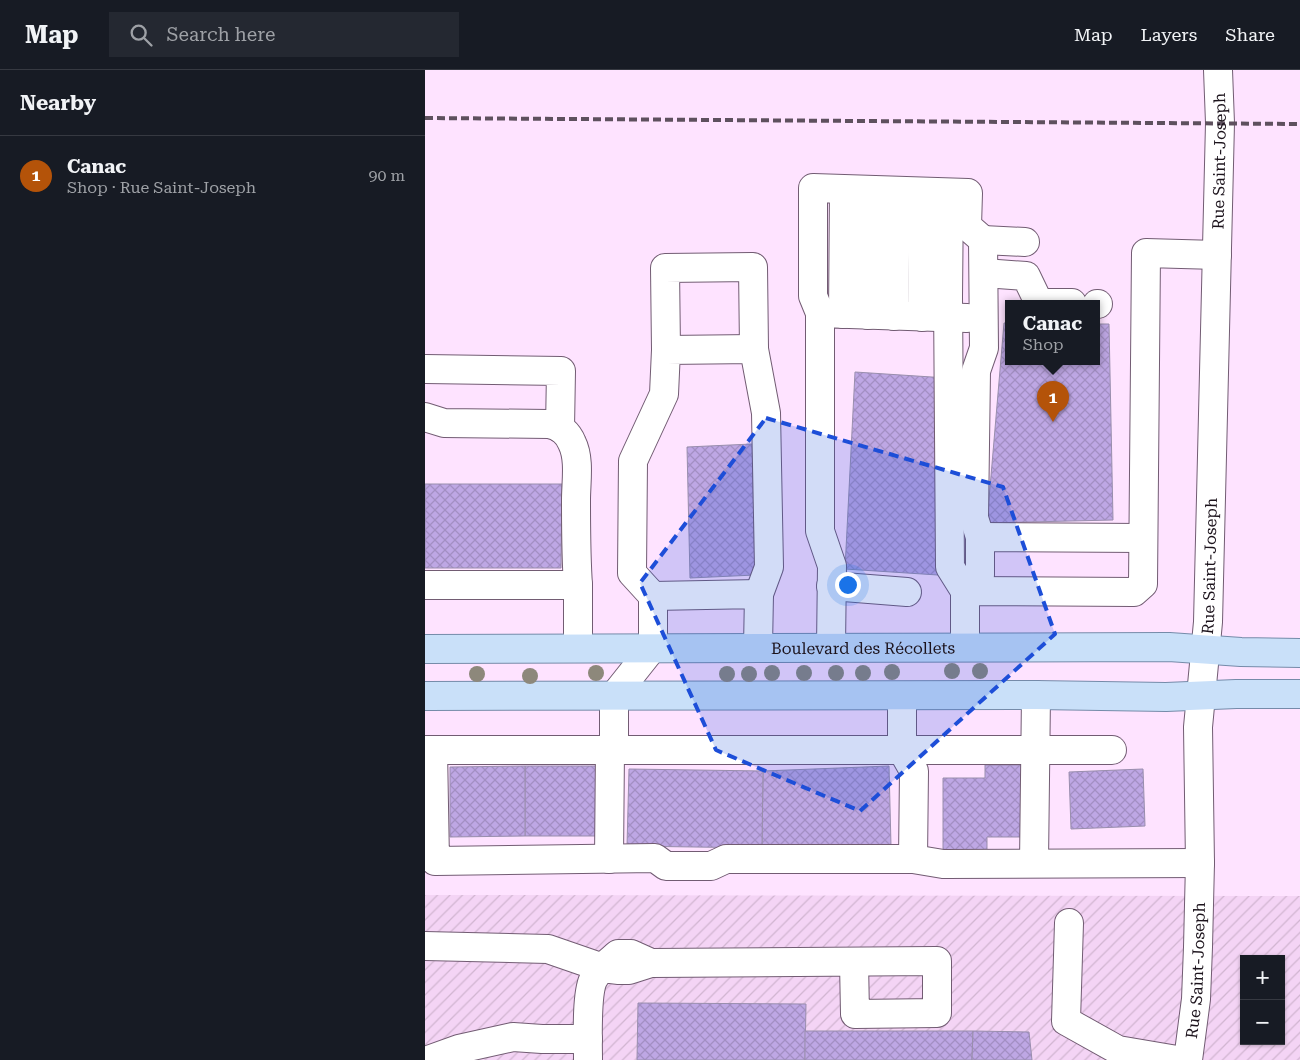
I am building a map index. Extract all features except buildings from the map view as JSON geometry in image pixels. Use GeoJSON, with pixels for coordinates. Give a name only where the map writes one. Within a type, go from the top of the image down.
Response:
{"type":"FeatureCollection","features":[{"type":"Feature","properties":{"kind":"main road","name":"Boulevard des Récollets"},"geometry":{"type":"LineString","coordinates":[[425,649],[1169,647],[1300,653]]}},
{"type":"Feature","properties":{"kind":"main road"},"geometry":{"type":"LineString","coordinates":[[425,696],[1036,695],[1166,697],[1300,694]]}},
{"type":"Feature","properties":{"kind":"street","name":"Rue Saint-Joseph"},"geometry":{"type":"LineString","coordinates":[[1188,1060],[1195,999],[1200,863],[1198,728],[1208,622],[1211,531],[1220,123],[1218,70]]}},
{"type":"Feature","properties":{"kind":"street"},"geometry":{"type":"LineString","coordinates":[[984,319],[856,314],[813,296],[813,188],[968,193],[967,226],[983,240],[1025,242]]}},
{"type":"Feature","properties":{"kind":"street"},"geometry":{"type":"LineString","coordinates":[[831,647],[832,566],[820,531],[856,314],[870,190]]}},
{"type":"Feature","properties":{"kind":"street"},"geometry":{"type":"LineString","coordinates":[[921,317],[936,192]]}},
{"type":"Feature","properties":{"kind":"street"},"geometry":{"type":"LineString","coordinates":[[936,192],[962,465],[980,537],[980,575],[965,592]]}},
{"type":"Feature","properties":{"kind":"street"},"geometry":{"type":"LineString","coordinates":[[965,647],[965,592],[950,567],[975,371],[983,348],[983,240]]}},
{"type":"Feature","properties":{"kind":"street"},"geometry":{"type":"LineString","coordinates":[[965,592],[1134,592],[1143,584],[1146,253],[1217,255]]}},
{"type":"Feature","properties":{"kind":"street"},"geometry":{"type":"LineString","coordinates":[[609,859],[610,750],[614,739],[614,696],[653,647],[653,596],[632,573],[633,461],[664,394],[665,268],[753,266],[754,349],[766,413],[769,567],[759,594],[758,647]]}},
{"type":"Feature","properties":{"kind":"street"},"geometry":{"type":"LineString","coordinates":[[984,273],[1026,276],[1038,300]]}},
{"type":"Feature","properties":{"kind":"street"},"geometry":{"type":"LineString","coordinates":[[665,350],[754,349]]}},
{"type":"Feature","properties":{"kind":"street"},"geometry":{"type":"LineString","coordinates":[[425,369],[561,371],[560,428]]}},
{"type":"Feature","properties":{"kind":"street"},"geometry":{"type":"LineString","coordinates":[[425,417],[444,423],[549,424],[560,428],[572,442],[576,454],[578,648]]}},
{"type":"Feature","properties":{"kind":"street"},"geometry":{"type":"LineString","coordinates":[[980,537],[1143,538]]}},
{"type":"Feature","properties":{"kind":"street"},"geometry":{"type":"LineString","coordinates":[[425,585],[578,585]]}},
{"type":"Feature","properties":{"kind":"street"},"geometry":{"type":"LineString","coordinates":[[831,586],[907,592]]}},
{"type":"Feature","properties":{"kind":"street"},"geometry":{"type":"LineString","coordinates":[[653,596],[759,594]]}},
{"type":"Feature","properties":{"kind":"street"},"geometry":{"type":"LineString","coordinates":[[1034,863],[1036,695]]}},
{"type":"Feature","properties":{"kind":"street"},"geometry":{"type":"LineString","coordinates":[[902,696],[902,750],[914,771],[913,859]]}},
{"type":"Feature","properties":{"kind":"street"},"geometry":{"type":"LineString","coordinates":[[1112,750],[429,750],[435,861],[655,858],[666,866],[711,866],[726,859],[913,859],[943,864],[1200,863]]}},
{"type":"Feature","properties":{"kind":"street"},"geometry":{"type":"LineString","coordinates":[[1069,923],[1067,1021],[1118,1050],[1177,1060]]}},
{"type":"Feature","properties":{"kind":"street"},"geometry":{"type":"LineString","coordinates":[[425,946],[548,949],[603,968],[629,970],[651,963],[854,962]]}},
{"type":"Feature","properties":{"kind":"street"},"geometry":{"type":"LineString","coordinates":[[428,1060],[459,1049],[513,1037],[588,1041],[590,989],[593,980],[603,968]]}},
{"type":"Feature","properties":{"kind":"highlighted area"},"geometry":{"type":"Polygon","coordinates":[[[766,418],[1003,487],[1055,634],[860,811],[716,750],[640,583],[766,418]]]}},
{"type":"Feature","properties":{"kind":"shaded area"},"geometry":{"type":"Polygon","coordinates":[[[425,895],[1300,896],[1300,1060],[425,1060],[425,895]]]}},
{"type":"Feature","properties":{"kind":"railway"},"geometry":{"type":"LineString","coordinates":[[425,118],[1300,124]]}},
{"type":"Feature","properties":{"kind":"place","name":"Canac"},"geometry":{"type":"Point","coordinates":[1053,422]}}]}
